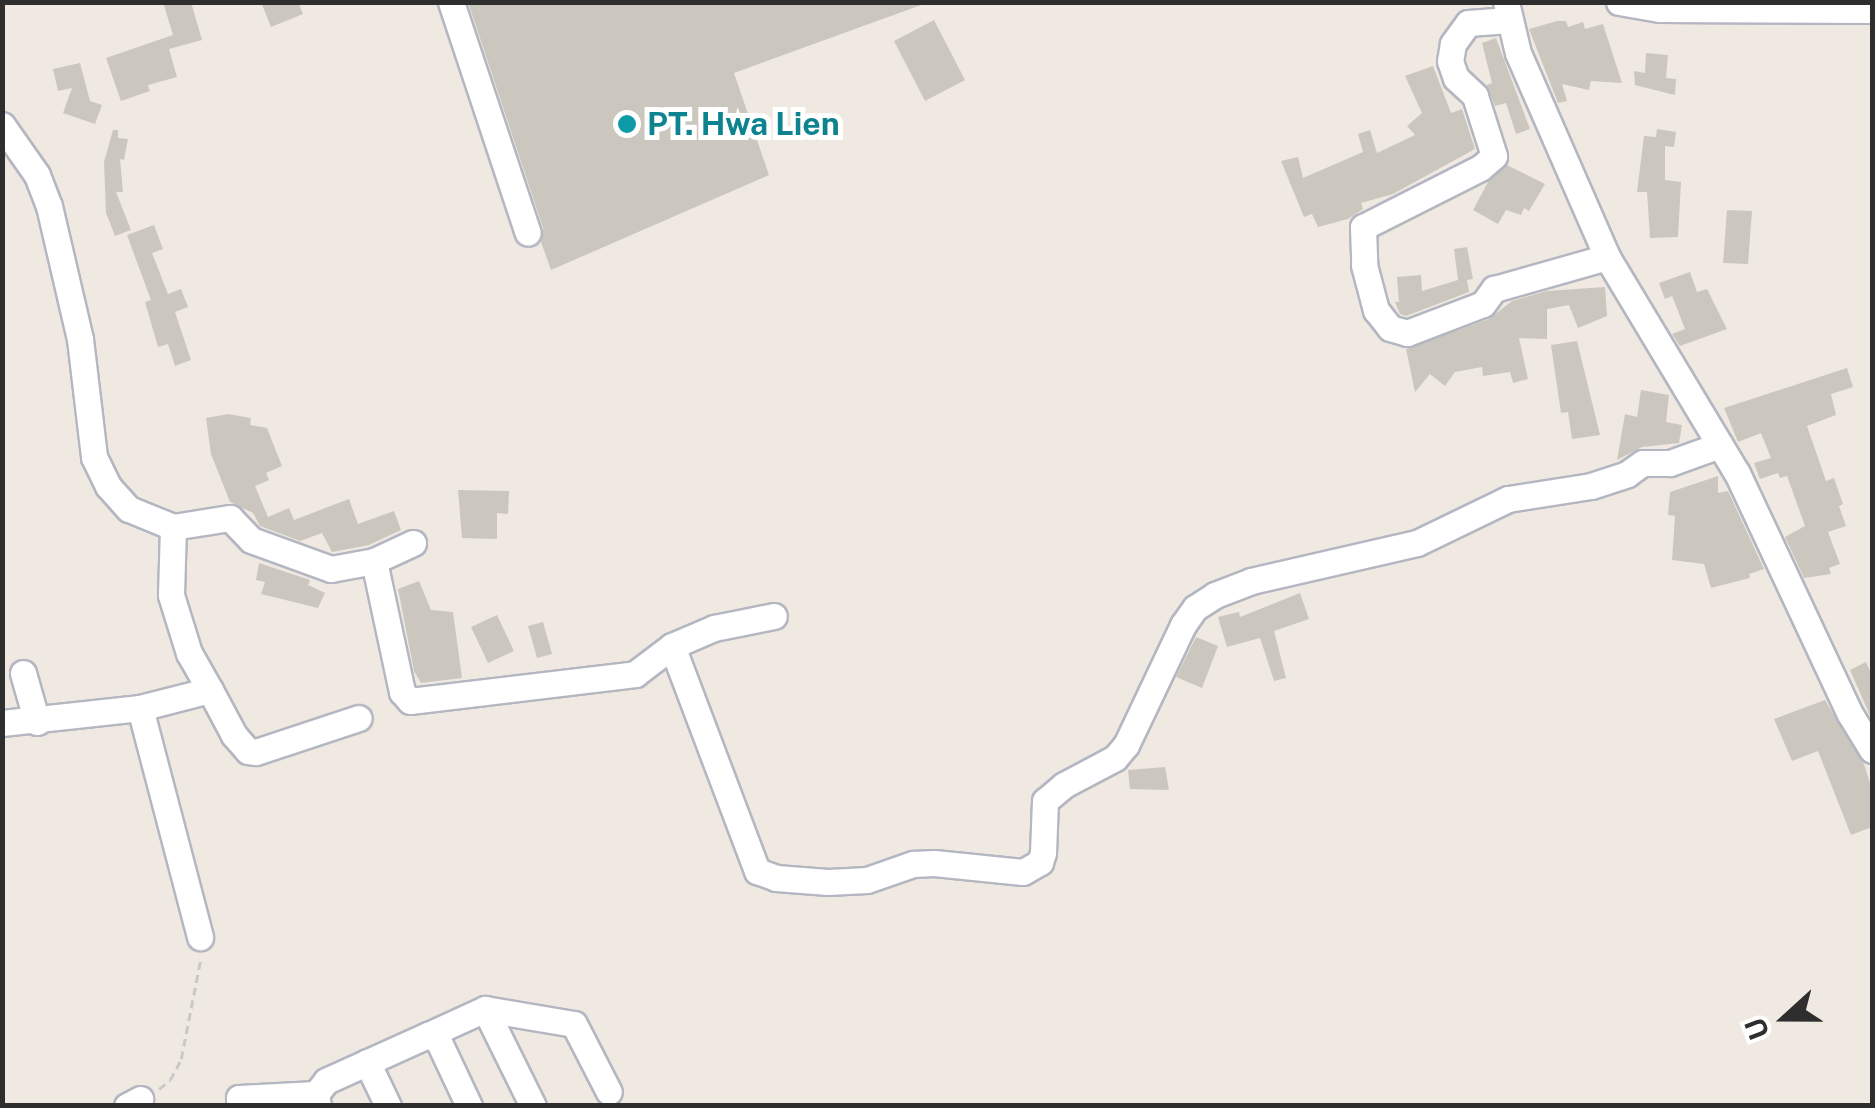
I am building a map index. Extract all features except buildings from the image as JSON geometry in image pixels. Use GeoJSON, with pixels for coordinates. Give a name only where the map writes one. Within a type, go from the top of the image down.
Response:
{"type":"FeatureCollection","features":[{"type":"Feature","properties":{"kind":"street"},"geometry":{"type":"LineString","coordinates":[[451,2],[528,232]]}},
{"type":"Feature","properties":{"kind":"street"},"geometry":{"type":"LineString","coordinates":[[1619,2],[1660,9],[1871,8]]}},
{"type":"Feature","properties":{"kind":"street"},"geometry":{"type":"LineString","coordinates":[[1608,257],[1494,289],[1483,304],[1406,332],[1390,328],[1376,310],[1364,265],[1363,227],[1480,168],[1494,156],[1474,96],[1456,78],[1450,61],[1453,44],[1468,23],[1507,11],[1546,120],[1608,257],[1720,444],[1794,589],[1850,714],[1872,750]]}},
{"type":"Feature","properties":{"kind":"street"},"geometry":{"type":"LineString","coordinates":[[2,125],[37,175],[49,206],[80,339],[94,457],[108,486],[129,509],[173,527],[230,518],[251,540],[331,569],[374,561],[412,542]]}},
{"type":"Feature","properties":{"kind":"street"},"geometry":{"type":"LineString","coordinates":[[672,646],[757,872],[776,878],[828,882],[866,880],[913,864],[1023,872],[1040,862],[1043,854],[1046,802],[1055,791],[1116,758],[1126,745],[1183,625],[1196,608],[1215,595],[1251,580],[1417,543],[1508,499],[1591,486],[1643,464],[1670,463],[1720,444]]}},
{"type":"Feature","properties":{"kind":"street"},"geometry":{"type":"LineString","coordinates":[[173,527],[171,595],[188,652],[234,735],[256,752],[359,718]]}},
{"type":"Feature","properties":{"kind":"street"},"geometry":{"type":"LineString","coordinates":[[374,561],[402,692],[410,701],[635,674],[672,646],[714,628],[774,616]]}},
{"type":"Feature","properties":{"kind":"street"},"geometry":{"type":"LineString","coordinates":[[23,673],[37,722]]}},
{"type":"Feature","properties":{"kind":"street"},"geometry":{"type":"LineString","coordinates":[[2,723],[140,708],[210,690]]}},
{"type":"Feature","properties":{"kind":"street"},"geometry":{"type":"LineString","coordinates":[[140,708],[200,937]]}},
{"type":"Feature","properties":{"kind":"street"},"geometry":{"type":"LineString","coordinates":[[485,1008],[534,1106]]}},
{"type":"Feature","properties":{"kind":"street"},"geometry":{"type":"LineString","coordinates":[[233,1103],[317,1100],[326,1082],[485,1008],[574,1024],[609,1092]]}},
{"type":"Feature","properties":{"kind":"street"},"geometry":{"type":"LineString","coordinates":[[428,1036],[438,1040],[468,1106]]}},
{"type":"Feature","properties":{"kind":"street"},"geometry":{"type":"LineString","coordinates":[[367,1062],[388,1106]]}},
{"type":"Feature","properties":{"kind":"path"},"geometry":{"type":"LineString","coordinates":[[133,1102],[170,1080],[180,1059],[199,974],[200,937]]}},
{"type":"Feature","properties":{"kind":"place","name":"PT. Hwa Lien"},"geometry":{"type":"Point","coordinates":[627,124]}}]}
